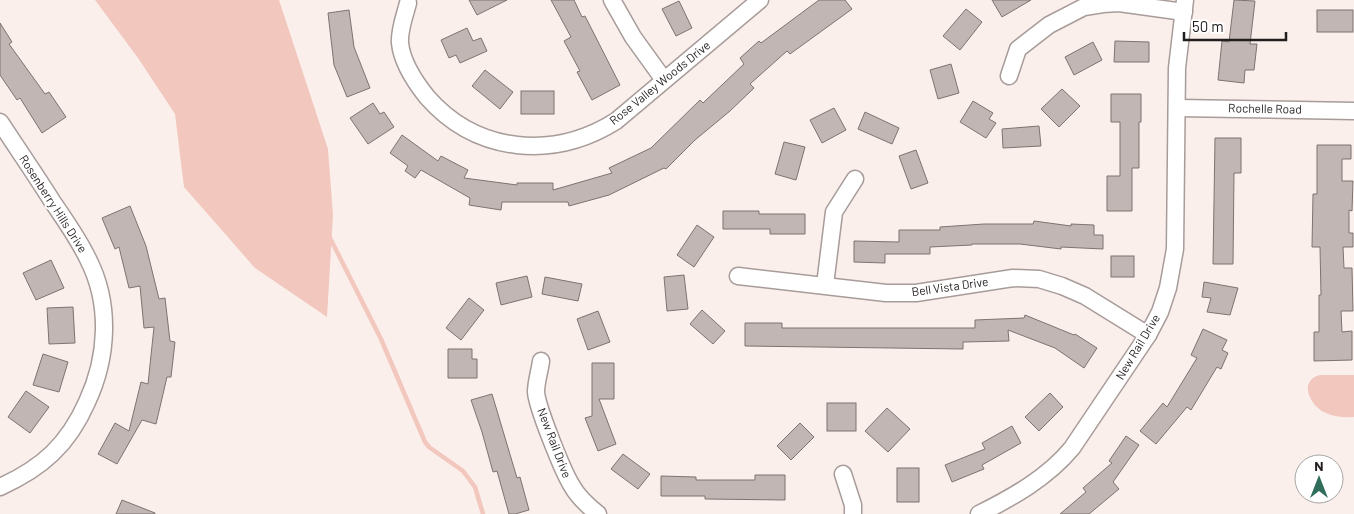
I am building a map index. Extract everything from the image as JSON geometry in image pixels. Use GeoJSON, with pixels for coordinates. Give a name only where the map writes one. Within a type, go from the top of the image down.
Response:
{"type":"FeatureCollection","features":[{"type":"Feature","properties":{"kind":"street"},"geometry":{"type":"LineString","coordinates":[[612,0],[633,37],[664,80]]}},
{"type":"Feature","properties":{"kind":"street","name":"Rose Valley Woods Drive"},"geometry":{"type":"LineString","coordinates":[[408,3],[400,42],[404,58],[412,76],[430,100],[455,122],[481,136],[497,142],[542,146],[574,141],[602,130],[616,121],[760,0]]}},
{"type":"Feature","properties":{"kind":"street"},"geometry":{"type":"LineString","coordinates":[[1009,76],[1018,49],[1049,26],[1084,7],[1119,3],[1184,6]]}},
{"type":"Feature","properties":{"kind":"street","name":"New Rail Drive"},"geometry":{"type":"LineString","coordinates":[[979,514],[1022,490],[1062,461],[1148,335],[1160,312],[1168,288],[1175,249],[1177,68],[1184,6]]}},
{"type":"Feature","properties":{"kind":"street","name":"Rochelle Road"},"geometry":{"type":"LineString","coordinates":[[1177,108],[1354,110]]}},
{"type":"Feature","properties":{"kind":"street","name":"Rosenberry Hills Drive"},"geometry":{"type":"LineString","coordinates":[[0,122],[71,229],[89,260],[100,291],[104,323],[100,365],[94,387],[82,412],[50,458],[0,487]]}},
{"type":"Feature","properties":{"kind":"street"},"geometry":{"type":"LineString","coordinates":[[825,285],[834,212],[854,179]]}},
{"type":"Feature","properties":{"kind":"street","name":"Bell Vista Drive"},"geometry":{"type":"LineString","coordinates":[[738,276],[886,293],[916,293],[1014,278],[1040,279],[1085,296],[1148,335]]}},
{"type":"Feature","properties":{"kind":"street","name":"New Rail Drive"},"geometry":{"type":"LineString","coordinates":[[541,361],[536,392],[544,420],[572,487],[598,514]]}},
{"type":"Feature","properties":{"kind":"street"},"geometry":{"type":"LineString","coordinates":[[843,474],[853,514]]}},
{"type":"Feature","properties":{"kind":"shaded area"},"geometry":{"type":"Polygon","coordinates":[[[95,0],[279,0],[328,149],[333,215],[327,317],[255,268],[184,187],[175,114],[138,58],[95,0]]]}},
{"type":"Feature","properties":{"kind":"shaded area"},"geometry":{"type":"Polygon","coordinates":[[[1320,375],[1354,375],[1354,417],[1326,413],[1315,405],[1311,400],[1308,388],[1313,378],[1320,375]]]}},
{"type":"Feature","properties":{"kind":"building"},"geometry":{"type":"Polygon","coordinates":[[[469,0],[507,0],[477,15],[469,0]]]}},
{"type":"Feature","properties":{"kind":"building"},"geometry":{"type":"Polygon","coordinates":[[[551,0],[574,0],[582,17],[585,16],[620,85],[592,100],[577,72],[580,71],[564,41],[571,37],[551,0]]]}},
{"type":"Feature","properties":{"kind":"building"},"geometry":{"type":"Polygon","coordinates":[[[819,0],[845,0],[852,9],[790,54],[787,51],[750,84],[754,88],[695,140],[666,169],[664,168],[609,195],[569,206],[568,202],[502,202],[501,210],[469,205],[470,198],[421,170],[415,178],[405,171],[408,166],[390,153],[402,135],[438,161],[441,156],[468,170],[464,178],[517,185],[517,183],[553,183],[553,190],[612,173],[609,168],[651,148],[700,100],[703,103],[744,64],[740,58],[759,41],[761,43],[819,0]]]}},
{"type":"Feature","properties":{"kind":"building"},"geometry":{"type":"Polygon","coordinates":[[[992,0],[1031,0],[1002,17],[992,0]]]}},
{"type":"Feature","properties":{"kind":"building"},"geometry":{"type":"Polygon","coordinates":[[[1234,0],[1255,1],[1250,44],[1257,44],[1254,70],[1245,70],[1244,83],[1218,80],[1222,41],[1229,42],[1234,0]]]}},
{"type":"Feature","properties":{"kind":"building"},"geometry":{"type":"Polygon","coordinates":[[[679,1],[692,28],[676,36],[662,9],[679,1]]]}},
{"type":"Feature","properties":{"kind":"building"},"geometry":{"type":"Polygon","coordinates":[[[966,9],[982,22],[960,50],[943,36],[966,9]]]}},
{"type":"Feature","properties":{"kind":"building"},"geometry":{"type":"Polygon","coordinates":[[[349,10],[354,47],[370,88],[347,97],[334,65],[328,13],[349,10]]]}},
{"type":"Feature","properties":{"kind":"building"},"geometry":{"type":"Polygon","coordinates":[[[1317,10],[1353,10],[1353,32],[1317,32],[1317,10]]]}},
{"type":"Feature","properties":{"kind":"building"},"geometry":{"type":"Polygon","coordinates":[[[0,23],[12,42],[9,44],[45,94],[49,92],[66,117],[42,133],[20,98],[17,100],[0,75],[0,23]]]}},
{"type":"Feature","properties":{"kind":"building"},"geometry":{"type":"Polygon","coordinates":[[[467,28],[473,41],[481,38],[487,51],[460,63],[456,55],[449,58],[441,40],[467,28]]]}},
{"type":"Feature","properties":{"kind":"building"},"geometry":{"type":"Polygon","coordinates":[[[1115,41],[1149,42],[1149,62],[1114,62],[1115,41]]]}},
{"type":"Feature","properties":{"kind":"building"},"geometry":{"type":"Polygon","coordinates":[[[1093,42],[1102,60],[1074,75],[1065,57],[1093,42]]]}},
{"type":"Feature","properties":{"kind":"building"},"geometry":{"type":"Polygon","coordinates":[[[951,64],[959,93],[938,99],[930,70],[951,64]]]}},
{"type":"Feature","properties":{"kind":"building"},"geometry":{"type":"Polygon","coordinates":[[[485,70],[513,92],[500,109],[472,86],[485,70]]]}},
{"type":"Feature","properties":{"kind":"building"},"geometry":{"type":"Polygon","coordinates":[[[1062,89],[1080,106],[1059,127],[1041,109],[1062,89]]]}},
{"type":"Feature","properties":{"kind":"building"},"geometry":{"type":"Polygon","coordinates":[[[521,91],[554,91],[554,114],[521,114],[521,91]]]}},
{"type":"Feature","properties":{"kind":"building"},"geometry":{"type":"Polygon","coordinates":[[[1111,94],[1141,94],[1139,168],[1132,168],[1132,211],[1107,211],[1107,176],[1120,176],[1120,122],[1111,122],[1111,94]]]}},
{"type":"Feature","properties":{"kind":"building"},"geometry":{"type":"Polygon","coordinates":[[[973,101],[993,113],[989,119],[996,123],[986,138],[960,122],[973,101]]]}},
{"type":"Feature","properties":{"kind":"building"},"geometry":{"type":"Polygon","coordinates":[[[373,103],[380,114],[384,112],[394,127],[368,144],[350,118],[373,103]]]}},
{"type":"Feature","properties":{"kind":"building"},"geometry":{"type":"Polygon","coordinates":[[[834,108],[846,130],[822,143],[810,120],[834,108]]]}},
{"type":"Feature","properties":{"kind":"building"},"geometry":{"type":"Polygon","coordinates":[[[865,112],[899,128],[892,144],[858,129],[865,112]]]}},
{"type":"Feature","properties":{"kind":"building"},"geometry":{"type":"Polygon","coordinates":[[[1039,126],[1041,146],[1003,148],[1002,129],[1039,126]]]}},
{"type":"Feature","properties":{"kind":"building"},"geometry":{"type":"Polygon","coordinates":[[[1215,138],[1241,138],[1241,173],[1234,173],[1233,264],[1213,264],[1215,138]]]}},
{"type":"Feature","properties":{"kind":"building"},"geometry":{"type":"Polygon","coordinates":[[[784,142],[805,147],[796,180],[775,174],[784,142]]]}},
{"type":"Feature","properties":{"kind":"building"},"geometry":{"type":"Polygon","coordinates":[[[1317,145],[1351,145],[1351,159],[1342,159],[1342,181],[1353,181],[1352,211],[1349,210],[1349,233],[1353,233],[1353,247],[1343,247],[1344,268],[1352,268],[1353,311],[1341,311],[1342,332],[1352,331],[1352,360],[1314,361],[1314,332],[1319,332],[1319,295],[1321,295],[1320,247],[1312,247],[1313,194],[1317,194],[1317,145]]]}},
{"type":"Feature","properties":{"kind":"building"},"geometry":{"type":"Polygon","coordinates":[[[916,150],[928,183],[911,189],[899,156],[916,150]]]}},
{"type":"Feature","properties":{"kind":"building"},"geometry":{"type":"Polygon","coordinates":[[[130,206],[146,246],[159,299],[165,298],[170,341],[175,342],[171,377],[167,377],[156,424],[142,420],[117,464],[98,454],[115,423],[129,431],[141,382],[148,384],[154,327],[144,328],[140,286],[129,288],[119,247],[115,249],[102,218],[130,206]]]}},
{"type":"Feature","properties":{"kind":"building"},"geometry":{"type":"Polygon","coordinates":[[[723,211],[759,211],[759,214],[805,214],[805,234],[770,234],[770,229],[723,229],[723,211]]]}},
{"type":"Feature","properties":{"kind":"building"},"geometry":{"type":"Polygon","coordinates":[[[1034,221],[1071,226],[1071,224],[1094,225],[1094,235],[1103,235],[1103,249],[1061,247],[1061,249],[1020,244],[972,244],[930,247],[930,254],[885,254],[885,263],[854,262],[854,241],[899,242],[899,230],[940,230],[940,227],[984,224],[1033,224],[1034,221]]]}},
{"type":"Feature","properties":{"kind":"building"},"geometry":{"type":"Polygon","coordinates":[[[697,225],[714,237],[694,267],[677,255],[697,225]]]}},
{"type":"Feature","properties":{"kind":"building"},"geometry":{"type":"Polygon","coordinates":[[[1111,256],[1134,256],[1134,277],[1111,277],[1111,256]]]}},
{"type":"Feature","properties":{"kind":"building"},"geometry":{"type":"Polygon","coordinates":[[[51,260],[64,288],[36,300],[23,273],[51,260]]]}},
{"type":"Feature","properties":{"kind":"building"},"geometry":{"type":"Polygon","coordinates":[[[684,275],[688,309],[667,311],[664,277],[684,275]]]}},
{"type":"Feature","properties":{"kind":"building"},"geometry":{"type":"Polygon","coordinates":[[[527,276],[532,297],[501,305],[496,283],[527,276]]]}},
{"type":"Feature","properties":{"kind":"building"},"geometry":{"type":"Polygon","coordinates":[[[545,277],[582,284],[578,301],[542,294],[545,277]]]}},
{"type":"Feature","properties":{"kind":"building"},"geometry":{"type":"Polygon","coordinates":[[[1204,282],[1238,288],[1230,315],[1207,312],[1211,298],[1202,297],[1204,282]]]}},
{"type":"Feature","properties":{"kind":"building"},"geometry":{"type":"Polygon","coordinates":[[[469,298],[484,310],[461,340],[446,328],[469,298]]]}},
{"type":"Feature","properties":{"kind":"building"},"geometry":{"type":"Polygon","coordinates":[[[73,307],[75,343],[49,344],[47,308],[73,307]]]}},
{"type":"Feature","properties":{"kind":"building"},"geometry":{"type":"Polygon","coordinates":[[[702,310],[725,331],[713,344],[690,324],[702,310]]]}},
{"type":"Feature","properties":{"kind":"building"},"geometry":{"type":"Polygon","coordinates":[[[598,311],[610,342],[588,350],[577,319],[598,311]]]}},
{"type":"Feature","properties":{"kind":"building"},"geometry":{"type":"Polygon","coordinates":[[[1025,315],[1075,334],[1097,348],[1084,368],[1055,348],[1008,330],[1009,341],[963,342],[963,349],[745,346],[745,323],[782,323],[782,328],[975,328],[975,320],[1024,318],[1025,315]]]}},
{"type":"Feature","properties":{"kind":"building"},"geometry":{"type":"Polygon","coordinates":[[[1203,329],[1227,340],[1222,350],[1228,353],[1221,369],[1217,367],[1191,410],[1187,407],[1156,444],[1140,431],[1163,403],[1167,407],[1197,358],[1191,355],[1203,329]]]}},
{"type":"Feature","properties":{"kind":"building"},"geometry":{"type":"Polygon","coordinates":[[[448,349],[472,349],[472,359],[477,359],[477,378],[448,378],[448,349]]]}},
{"type":"Feature","properties":{"kind":"building"},"geometry":{"type":"Polygon","coordinates":[[[43,354],[68,362],[59,392],[33,385],[43,354]]]}},
{"type":"Feature","properties":{"kind":"building"},"geometry":{"type":"Polygon","coordinates":[[[592,363],[614,363],[614,399],[599,399],[616,444],[598,451],[585,418],[592,416],[592,363]]]}},
{"type":"Feature","properties":{"kind":"building"},"geometry":{"type":"Polygon","coordinates":[[[26,391],[49,407],[30,433],[8,417],[26,391]]]}},
{"type":"Feature","properties":{"kind":"building"},"geometry":{"type":"Polygon","coordinates":[[[1050,393],[1063,407],[1039,431],[1025,417],[1050,393]]]}},
{"type":"Feature","properties":{"kind":"building"},"geometry":{"type":"Polygon","coordinates":[[[492,394],[517,478],[520,477],[529,510],[515,514],[509,514],[497,471],[493,472],[471,400],[492,394]]]}},
{"type":"Feature","properties":{"kind":"building"},"geometry":{"type":"Polygon","coordinates":[[[827,403],[856,403],[856,431],[827,431],[827,403]]]}},
{"type":"Feature","properties":{"kind":"building"},"geometry":{"type":"Polygon","coordinates":[[[887,408],[910,429],[888,452],[865,431],[887,408]]]}},
{"type":"Feature","properties":{"kind":"building"},"geometry":{"type":"Polygon","coordinates":[[[800,423],[814,437],[791,460],[777,446],[800,423]]]}},
{"type":"Feature","properties":{"kind":"building"},"geometry":{"type":"Polygon","coordinates":[[[1012,426],[1021,443],[982,465],[984,469],[952,482],[945,465],[985,449],[982,443],[1012,426]]]}},
{"type":"Feature","properties":{"kind":"building"},"geometry":{"type":"Polygon","coordinates":[[[1126,436],[1139,445],[1113,482],[1119,489],[1089,514],[1060,514],[1086,492],[1083,488],[1112,463],[1109,461],[1126,436]]]}},
{"type":"Feature","properties":{"kind":"building"},"geometry":{"type":"Polygon","coordinates":[[[623,454],[650,474],[638,489],[611,469],[623,454]]]}},
{"type":"Feature","properties":{"kind":"building"},"geometry":{"type":"Polygon","coordinates":[[[897,468],[919,468],[919,502],[897,502],[897,468]]]}},
{"type":"Feature","properties":{"kind":"building"},"geometry":{"type":"Polygon","coordinates":[[[755,475],[785,475],[785,500],[705,499],[705,496],[661,496],[661,476],[696,477],[696,480],[755,480],[755,475]]]}},
{"type":"Feature","properties":{"kind":"building"},"geometry":{"type":"Polygon","coordinates":[[[122,500],[155,513],[155,514],[116,514],[122,500]]]}},
{"type":"Feature","properties":{"kind":"waterway"},"geometry":{"type":"LineString","coordinates":[[329,236],[381,339],[425,442],[429,447],[463,471],[475,487],[483,514]]}}]}
